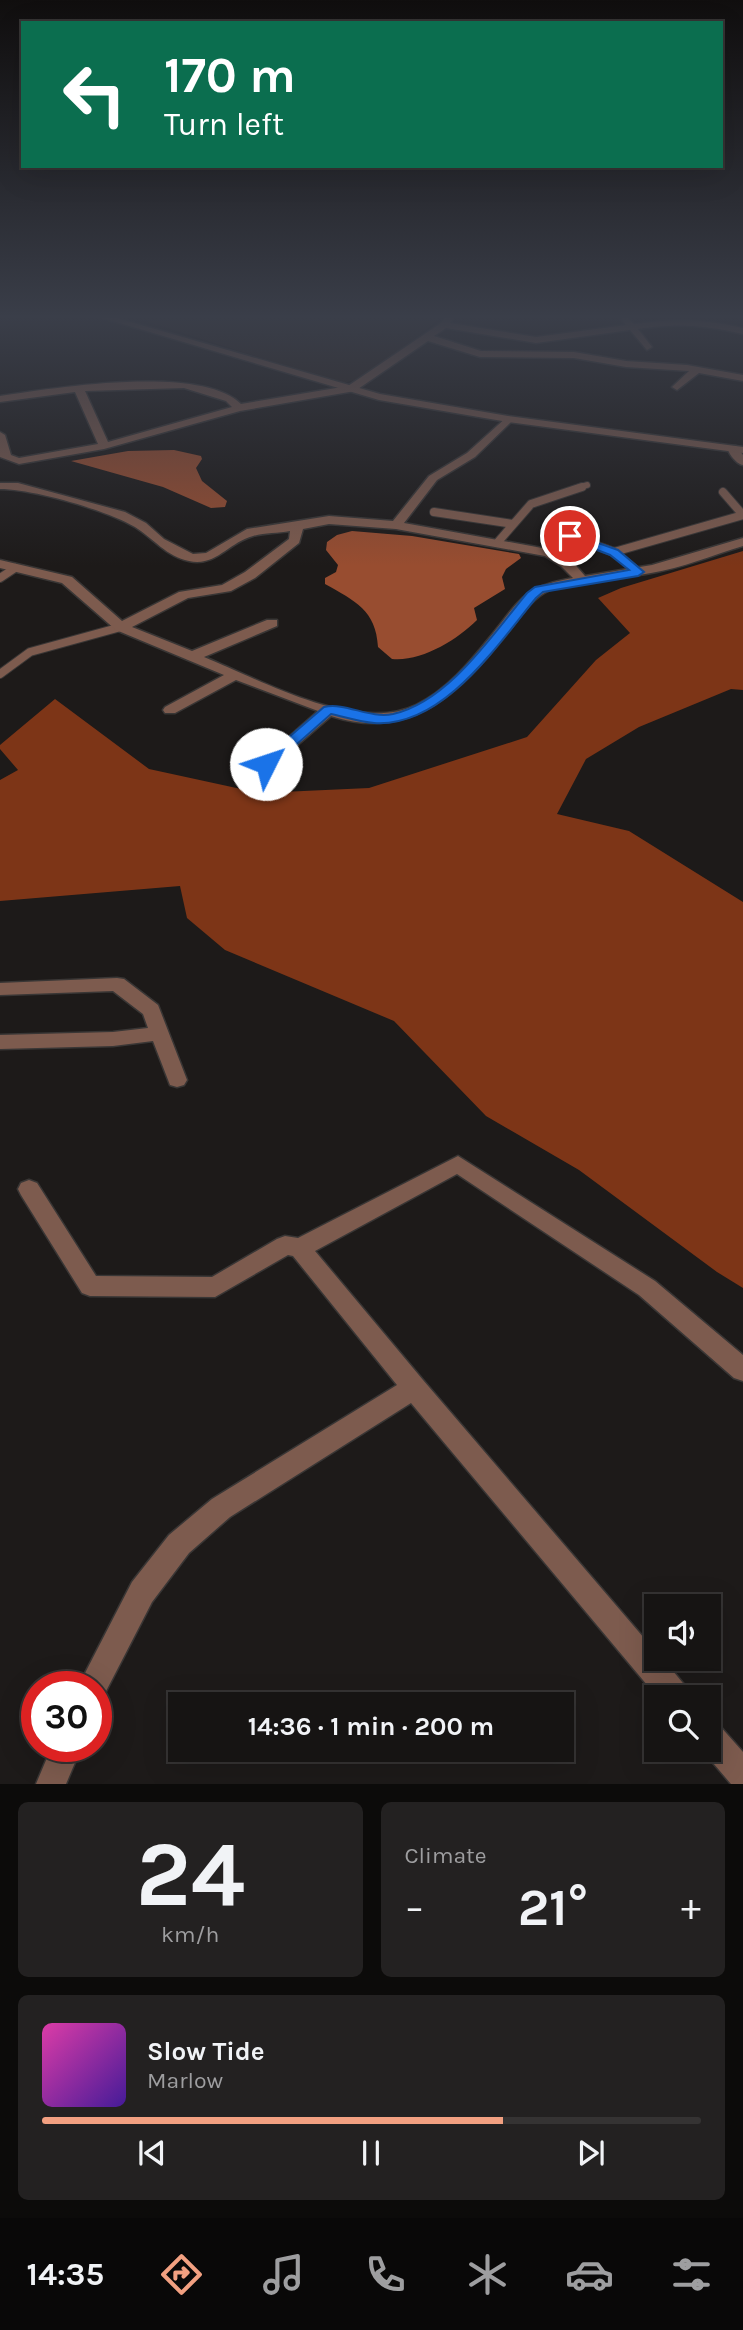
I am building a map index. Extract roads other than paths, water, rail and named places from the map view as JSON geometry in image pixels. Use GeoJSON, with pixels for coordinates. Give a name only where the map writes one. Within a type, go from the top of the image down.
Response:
{"type":"FeatureCollection","features":[{"type":"Feature","properties":{"kind":"street"},"geometry":{"type":"LineString","coordinates":[[84,399],[104,446]]}},
{"type":"Feature","properties":{"kind":"street"},"geometry":{"type":"LineString","coordinates":[[230,399],[239,408]]}},
{"type":"Feature","properties":{"kind":"street"},"geometry":{"type":"LineString","coordinates":[[0,435],[6,457],[19,461],[104,446],[239,408],[291,399]]}},
{"type":"Feature","properties":{"kind":"street"},"geometry":{"type":"LineString","coordinates":[[397,399],[508,419],[738,449],[743,462]]}},
{"type":"Feature","properties":{"kind":"street"},"geometry":{"type":"LineString","coordinates":[[396,525],[433,478],[471,455],[508,419]]}},
{"type":"Feature","properties":{"kind":"street"},"geometry":{"type":"LineString","coordinates":[[0,486],[18,486],[121,515],[142,526],[160,542],[191,558],[209,557],[247,533],[329,520],[396,525],[550,553],[582,580]]}},
{"type":"Feature","properties":{"kind":"street"},"geometry":{"type":"LineString","coordinates":[[121,627],[184,594],[226,588],[250,575],[295,540],[297,527]]}},
{"type":"Feature","properties":{"kind":"street"},"geometry":{"type":"LineString","coordinates":[[0,564],[67,580],[121,627],[191,657],[328,710],[374,719],[393,718],[423,708],[468,673],[531,595],[549,586],[638,572],[743,542]]}},
{"type":"Feature","properties":{"kind":"street"},"geometry":{"type":"LineString","coordinates":[[191,657],[272,623]]}},
{"type":"Feature","properties":{"kind":"street"},"geometry":{"type":"LineString","coordinates":[[170,710],[235,675]]}},
{"type":"Feature","properties":{"kind":"street"},"geometry":{"type":"LineString","coordinates":[[266,764],[328,710]]}},
{"type":"Feature","properties":{"kind":"street"},"geometry":{"type":"LineString","coordinates":[[0,989],[117,984],[151,1010],[177,1080]]}},
{"type":"Feature","properties":{"kind":"street"},"geometry":{"type":"LineString","coordinates":[[0,1042],[113,1039],[159,1032]]}},
{"type":"Feature","properties":{"kind":"street"},"geometry":{"type":"LineString","coordinates":[[29,1189],[90,1286],[215,1287],[285,1245],[300,1248],[458,1164],[647,1288],[743,1370]]}},
{"type":"Feature","properties":{"kind":"street"},"geometry":{"type":"LineString","coordinates":[[300,1248],[414,1388],[666,1685]]}},
{"type":"Feature","properties":{"kind":"street"},"geometry":{"type":"LineString","coordinates":[[101,1671],[142,1592],[179,1544],[221,1508],[414,1388]]}},
{"type":"Feature","properties":{"kind":"street"},"geometry":{"type":"LineString","coordinates":[[721,1749],[743,1775]]}},
{"type":"Feature","properties":{"kind":"street"},"geometry":{"type":"LineString","coordinates":[[51,1784],[60,1762]]}},
{"type":"Feature","properties":{"kind":"lane"},"geometry":{"type":"LineString","coordinates":[[498,542],[531,505],[587,485]]}},
{"type":"Feature","properties":{"kind":"lane"},"geometry":{"type":"LineString","coordinates":[[614,552],[743,515],[723,492]]}},
{"type":"Feature","properties":{"kind":"lane"},"geometry":{"type":"LineString","coordinates":[[434,512],[513,524]]}},
{"type":"Feature","properties":{"kind":"lane"},"geometry":{"type":"LineString","coordinates":[[570,536],[614,552],[638,572]]}},
{"type":"Feature","properties":{"kind":"lane"},"geometry":{"type":"LineString","coordinates":[[0,578],[15,568]]}},
{"type":"Feature","properties":{"kind":"lane"},"geometry":{"type":"LineString","coordinates":[[0,674],[30,652],[121,627]]}}]}
